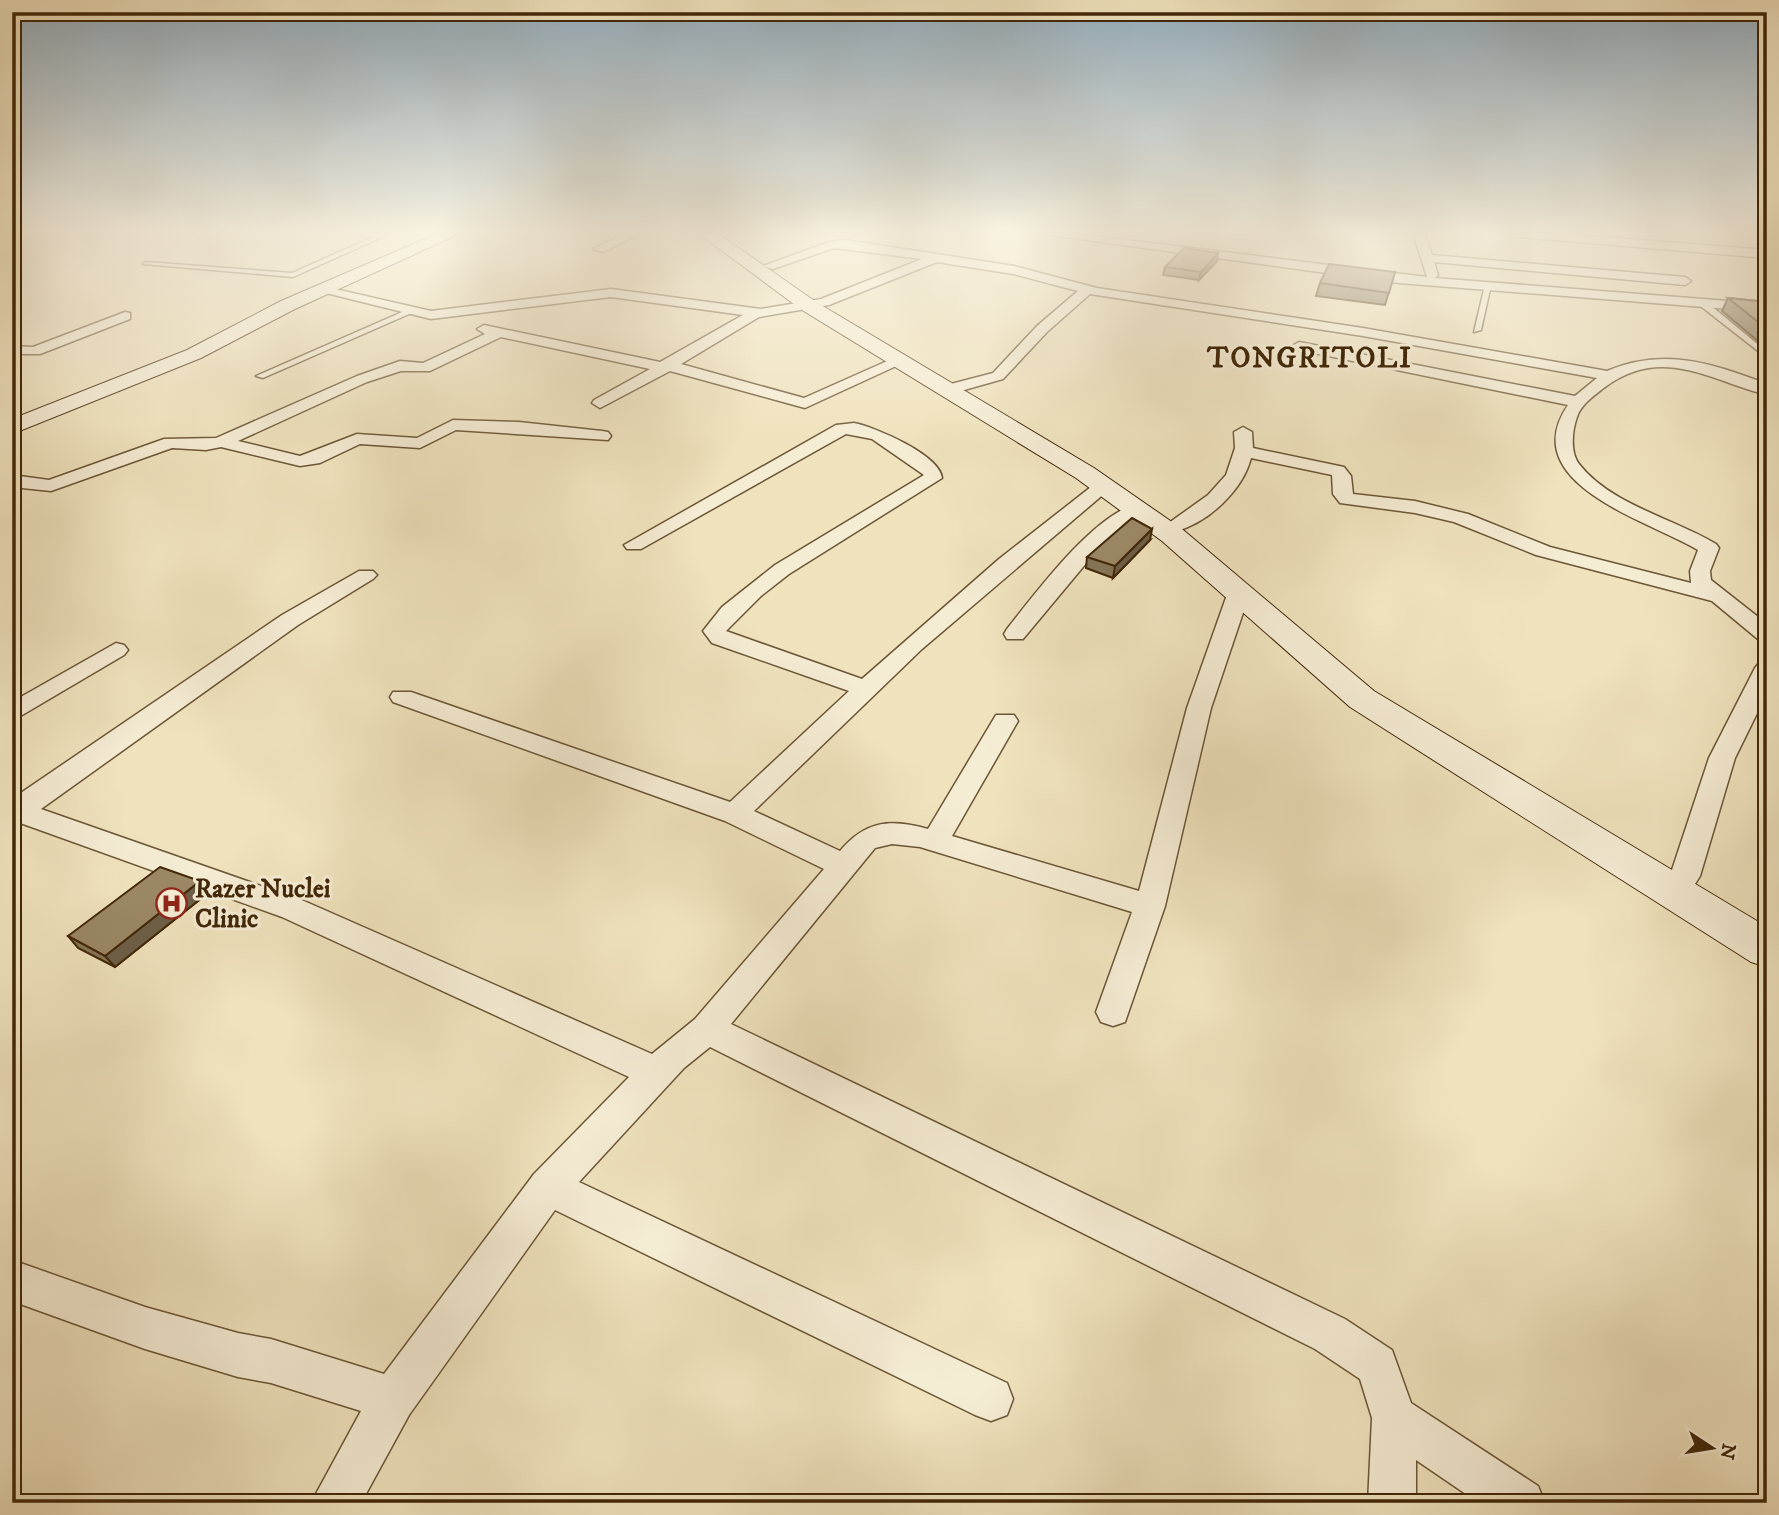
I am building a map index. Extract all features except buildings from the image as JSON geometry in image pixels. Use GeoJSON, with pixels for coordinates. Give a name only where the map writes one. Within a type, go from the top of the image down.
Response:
{"type":"FeatureCollection","features":[{"type":"Feature","properties":{"kind":"main road"},"geometry":{"type":"LineString","coordinates":[[12,427],[194,354],[291,304]]}},
{"type":"Feature","properties":{"kind":"main road"},"geometry":{"type":"LineString","coordinates":[[816,304],[899,361],[1103,486],[1172,535],[1362,699],[1767,948]]}},
{"type":"Feature","properties":{"kind":"main road"},"geometry":{"type":"LineString","coordinates":[[816,304],[1111,476],[1251,579],[1401,707],[1489,763],[1767,923]]}},
{"type":"Feature","properties":{"kind":"street"},"geometry":{"type":"LineString","coordinates":[[384,304],[432,314],[460,324],[664,366],[805,403],[899,361]]}},
{"type":"Feature","properties":{"kind":"street"},"geometry":{"type":"LineString","coordinates":[[432,314],[520,304]]}},
{"type":"Feature","properties":{"kind":"street"},"geometry":{"type":"LineString","coordinates":[[688,304],[755,313],[816,304]]}},
{"type":"Feature","properties":{"kind":"street"},"geometry":{"type":"LineString","coordinates":[[957,387],[998,376],[1042,329],[1071,304]]}},
{"type":"Feature","properties":{"kind":"street"},"geometry":{"type":"LineString","coordinates":[[1177,304],[1363,332],[1606,375]]}},
{"type":"Feature","properties":{"kind":"street"},"geometry":{"type":"LineString","coordinates":[[1714,304],[1763,310]]}},
{"type":"Feature","properties":{"kind":"street"},"geometry":{"type":"LineString","coordinates":[[600,403],[721,336],[755,313]]}},
{"type":"Feature","properties":{"kind":"street"},"geometry":{"type":"LineString","coordinates":[[12,350],[35,351],[125,316]]}},
{"type":"Feature","properties":{"kind":"street"},"geometry":{"type":"LineString","coordinates":[[221,442],[359,379],[400,366],[425,368],[500,332]]}},
{"type":"Feature","properties":{"kind":"street"},"geometry":{"type":"LineString","coordinates":[[1299,346],[1578,402]]}},
{"type":"Feature","properties":{"kind":"street"},"geometry":{"type":"LineString","coordinates":[[1716,596],[1699,577],[1709,548],[1609,498],[1569,462],[1563,443],[1569,415],[1578,402],[1606,375],[1640,364],[1674,362],[1708,369],[1767,390]]}},
{"type":"Feature","properties":{"kind":"street"},"geometry":{"type":"LineString","coordinates":[[12,481],[28,480],[42,486],[51,485],[165,444],[221,442],[300,461],[314,459],[357,439],[420,443],[444,427],[458,424],[519,426],[602,436]]}},
{"type":"Feature","properties":{"kind":"street"},"geometry":{"type":"LineString","coordinates":[[634,545],[842,429],[858,429],[897,447],[933,473],[933,478],[776,575],[747,598],[714,631],[720,638],[865,688]]}},
{"type":"Feature","properties":{"kind":"street"},"geometry":{"type":"LineString","coordinates":[[1176,526],[1214,502],[1241,466],[1245,442],[1338,471],[1342,476],[1342,495],[1347,499],[1407,505],[1461,518],[1544,551],[1716,596],[1756,617],[1767,635]]}},
{"type":"Feature","properties":{"kind":"street"},"geometry":{"type":"LineString","coordinates":[[735,814],[865,688],[1041,533],[1103,486]]}},
{"type":"Feature","properties":{"kind":"street"},"geometry":{"type":"LineString","coordinates":[[1015,634],[1078,557],[1102,533],[1137,510]]}},
{"type":"Feature","properties":{"kind":"street"},"geometry":{"type":"LineString","coordinates":[[15,810],[290,620],[366,575]]}},
{"type":"Feature","properties":{"kind":"street"},"geometry":{"type":"LineString","coordinates":[[1112,1012],[1150,906],[1199,708],[1239,592]]}},
{"type":"Feature","properties":{"kind":"street"},"geometry":{"type":"LineString","coordinates":[[12,713],[116,650]]}},
{"type":"Feature","properties":{"kind":"street"},"geometry":{"type":"LineString","coordinates":[[1685,876],[1722,758],[1767,668]]}},
{"type":"Feature","properties":{"kind":"street"},"geometry":{"type":"LineString","coordinates":[[402,697],[735,814],[844,865]]}},
{"type":"Feature","properties":{"kind":"street"},"geometry":{"type":"LineString","coordinates":[[935,841],[1005,721]]}},
{"type":"Feature","properties":{"kind":"street"},"geometry":{"type":"LineString","coordinates":[[15,810],[292,909],[657,1073]]}},
{"type":"Feature","properties":{"kind":"street"},"geometry":{"type":"LineString","coordinates":[[335,1503],[393,1399],[548,1187],[657,1073],[707,1028],[865,841],[876,834],[902,834],[935,841],[1150,906]]}},
{"type":"Feature","properties":{"kind":"street"},"geometry":{"type":"LineString","coordinates":[[707,1028],[1330,1334],[1377,1364],[1394,1418],[1392,1503]]}},
{"type":"Feature","properties":{"kind":"street"},"geometry":{"type":"LineString","coordinates":[[548,1187],[991,1399]]}},
{"type":"Feature","properties":{"kind":"street"},"geometry":{"type":"LineString","coordinates":[[12,1280],[145,1328],[238,1355],[271,1361],[393,1399]]}},
{"type":"Feature","properties":{"kind":"street"},"geometry":{"type":"LineString","coordinates":[[1394,1418],[1521,1503]]}},
{"type":"Feature","properties":{"kind":"lane"},"geometry":{"type":"LineString","coordinates":[[1477,330],[1483,304]]}},
{"type":"Feature","properties":{"kind":"lane"},"geometry":{"type":"LineString","coordinates":[[1703,304],[1767,356]]}},
{"type":"Feature","properties":{"kind":"lane"},"geometry":{"type":"LineString","coordinates":[[260,376],[412,311]]}},
{"type":"Feature","properties":{"kind":"place","name":"Razer Nuclei Clinic"},"geometry":{"type":"Point","coordinates":[172,904]}},
{"type":"Feature","properties":{"kind":"district","name":"TONGRITOLI"},"geometry":{"type":"Point","coordinates":[1310,358]}}]}
